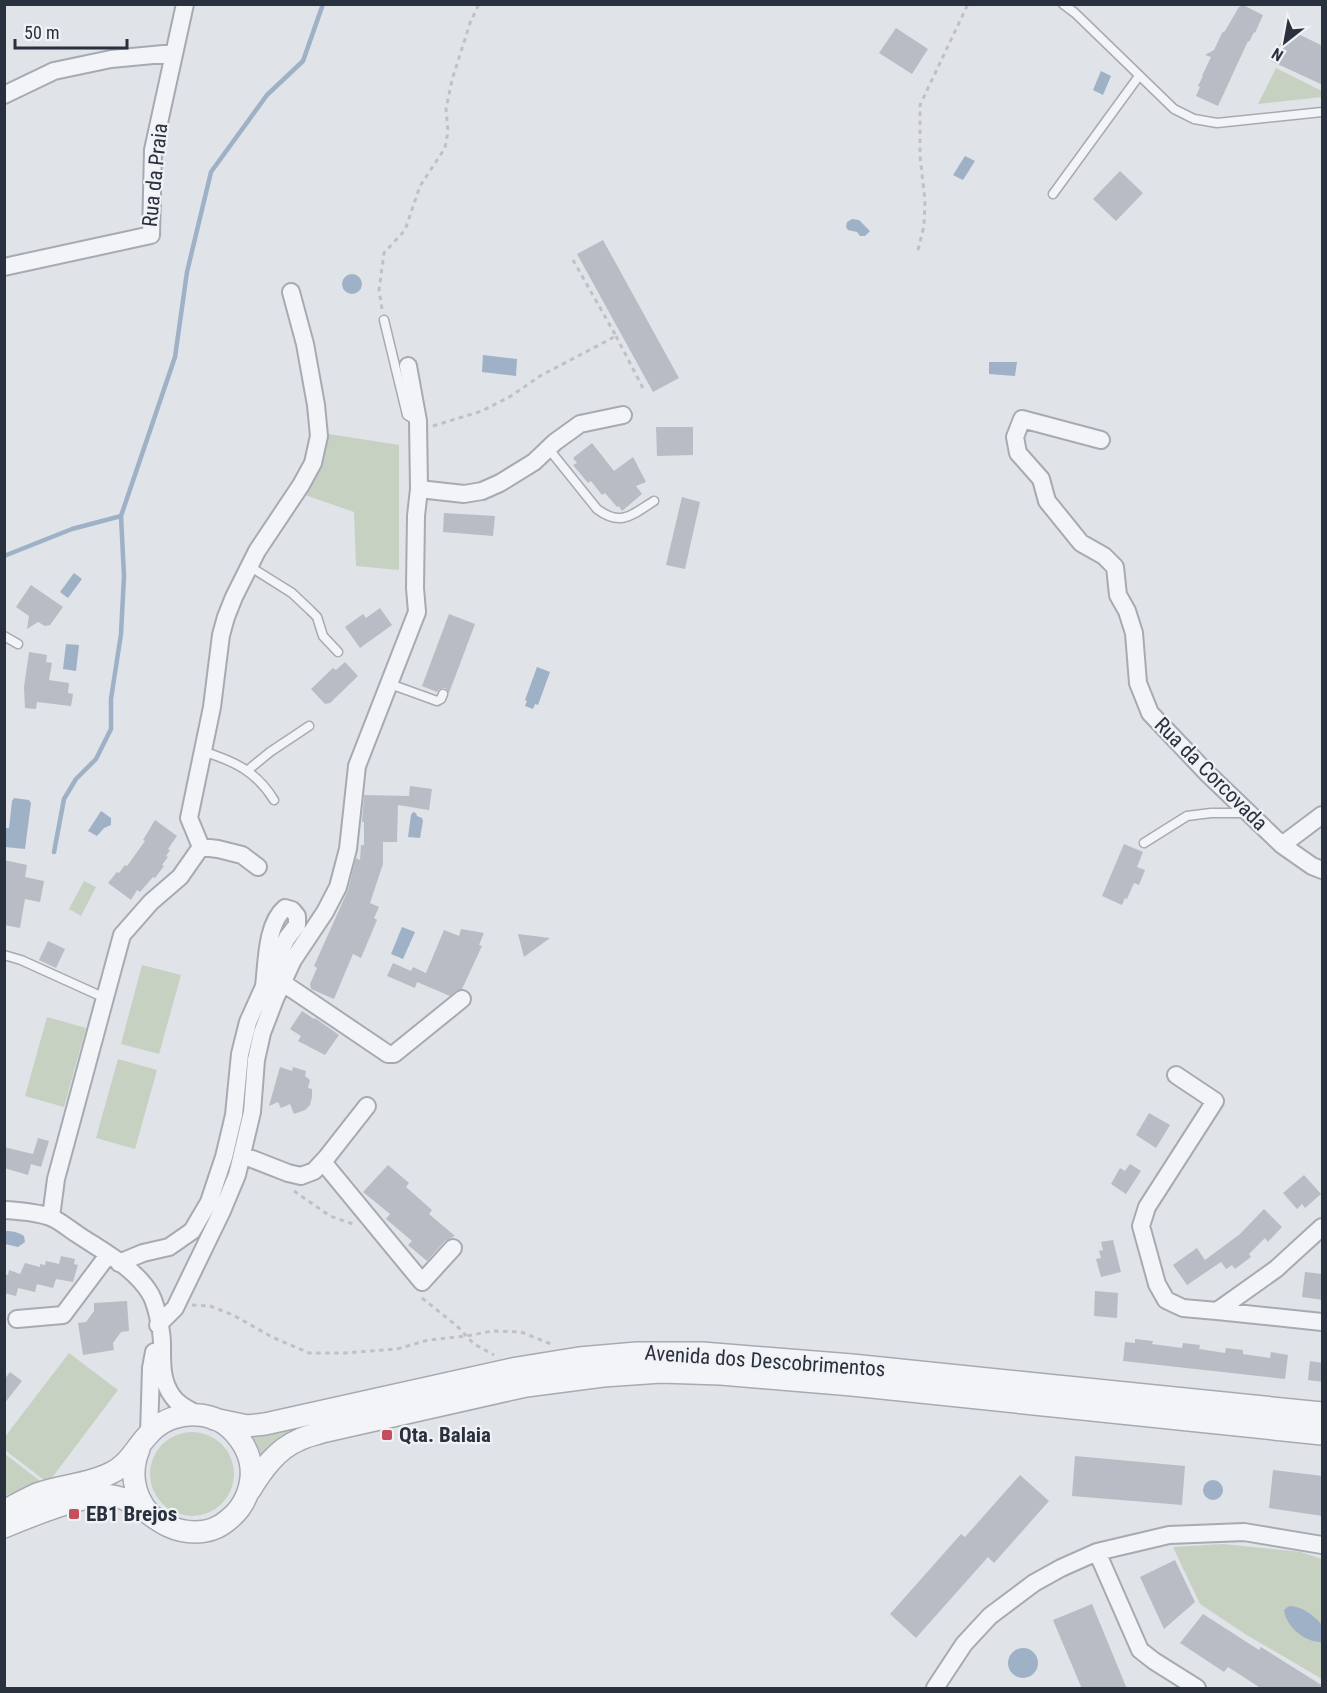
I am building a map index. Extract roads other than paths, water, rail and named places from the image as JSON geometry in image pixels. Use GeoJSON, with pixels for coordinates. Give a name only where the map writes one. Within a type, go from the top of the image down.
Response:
{"type":"FeatureCollection","features":[{"type":"Feature","properties":{"kind":"street","name":"Rua da Praia"},"geometry":{"type":"LineString","coordinates":[[4,267],[152,235],[153,150],[185,4]]}},
{"type":"Feature","properties":{"kind":"street"},"geometry":{"type":"LineString","coordinates":[[4,96],[54,71],[111,59],[174,53]]}},
{"type":"Feature","properties":{"kind":"street"},"geometry":{"type":"LineString","coordinates":[[201,847],[189,819],[212,707],[221,635],[234,597],[249,566],[313,463],[319,436],[305,344],[291,292]]}},
{"type":"Feature","properties":{"kind":"street"},"geometry":{"type":"LineString","coordinates":[[153,1517],[141,1504],[133,1474],[135,1459],[145,1439],[151,1368],[159,1325],[175,1308],[237,1175],[252,1112],[256,1060],[262,1033],[293,960],[326,912],[338,887],[348,849],[357,766],[417,612],[416,516],[422,424],[408,366]]}},
{"type":"Feature","properties":{"kind":"street"},"geometry":{"type":"LineString","coordinates":[[419,489],[464,494],[482,491],[534,462],[548,448],[580,424],[623,415]]}},
{"type":"Feature","properties":{"kind":"street","name":"Rua da Corcovada"},"geometry":{"type":"LineString","coordinates":[[1101,440],[1022,419],[1015,437],[1018,453],[1041,479],[1047,501],[1081,543],[1104,556],[1115,567],[1118,595],[1127,611],[1134,633],[1138,683],[1150,714],[1282,845],[1312,866],[1323,870]]}},
{"type":"Feature","properties":{"kind":"street"},"geometry":{"type":"LineString","coordinates":[[1282,845],[1323,815]]}},
{"type":"Feature","properties":{"kind":"street"},"geometry":{"type":"LineString","coordinates":[[201,847],[242,855],[258,867]]}},
{"type":"Feature","properties":{"kind":"street"},"geometry":{"type":"LineString","coordinates":[[51,1217],[56,1179],[122,935],[151,902],[180,877],[201,847]]}},
{"type":"Feature","properties":{"kind":"street"},"geometry":{"type":"LineString","coordinates":[[283,983],[388,1054],[394,1054],[462,999]]}},
{"type":"Feature","properties":{"kind":"street"},"geometry":{"type":"LineString","coordinates":[[17,1319],[63,1315],[114,1259],[169,1247],[192,1231],[209,1202],[224,1157],[234,1115],[240,1054],[248,1022],[264,986]]}},
{"type":"Feature","properties":{"kind":"street"},"geometry":{"type":"LineString","coordinates":[[1176,1075],[1215,1101],[1147,1208],[1141,1226],[1157,1284],[1166,1300],[1183,1308],[1323,1322]]}},
{"type":"Feature","properties":{"kind":"street"},"geometry":{"type":"LineString","coordinates":[[242,1155],[301,1176],[314,1171],[367,1106]]}},
{"type":"Feature","properties":{"kind":"street"},"geometry":{"type":"LineString","coordinates":[[323,1162],[422,1282],[453,1248]]}},
{"type":"Feature","properties":{"kind":"street"},"geometry":{"type":"LineString","coordinates":[[4,1210],[51,1217],[129,1270],[151,1296],[156,1310],[162,1343],[162,1371],[173,1398],[184,1407],[229,1427],[240,1439],[252,1469],[250,1490],[245,1501],[225,1524],[212,1530],[184,1532],[169,1528],[126,1499],[112,1495],[97,1496],[54,1508],[4,1527]]}},
{"type":"Feature","properties":{"kind":"street"},"geometry":{"type":"LineString","coordinates":[[1217,1311],[1276,1269],[1323,1227]]}},
{"type":"Feature","properties":{"kind":"street","name":"Avenida dos Descobrimentos"},"geometry":{"type":"LineString","coordinates":[[207,1417],[247,1426],[265,1424],[517,1368],[579,1358],[637,1353],[702,1353],[852,1365],[1323,1413]]}},
{"type":"Feature","properties":{"kind":"street","name":"Avenida dos Descobrimentos"},"geometry":{"type":"LineString","coordinates":[[250,1490],[263,1468],[277,1455],[298,1440],[322,1432],[526,1386],[603,1376],[661,1372],[721,1374],[841,1384],[1323,1434]]}},
{"type":"Feature","properties":{"kind":"street"},"geometry":{"type":"LineString","coordinates":[[4,1511],[38,1494],[96,1480],[112,1473],[124,1465],[161,1423],[186,1415],[207,1417]]}},
{"type":"Feature","properties":{"kind":"street"},"geometry":{"type":"LineString","coordinates":[[935,1689],[964,1644],[990,1616],[1034,1583],[1097,1552],[1169,1534],[1244,1532],[1323,1545]]}},
{"type":"Feature","properties":{"kind":"street"},"geometry":{"type":"LineString","coordinates":[[1097,1552],[1140,1650],[1197,1689]]}},
{"type":"Feature","properties":{"kind":"lane"},"geometry":{"type":"LineString","coordinates":[[1063,4],[1174,109],[1194,119],[1217,123],[1323,112]]}},
{"type":"Feature","properties":{"kind":"lane"},"geometry":{"type":"LineString","coordinates":[[1053,194],[1140,76]]}},
{"type":"Feature","properties":{"kind":"lane"},"geometry":{"type":"LineString","coordinates":[[384,320],[407,415],[422,424]]}},
{"type":"Feature","properties":{"kind":"lane"},"geometry":{"type":"LineString","coordinates":[[548,448],[597,509],[604,514],[612,518],[627,518],[654,501]]}},
{"type":"Feature","properties":{"kind":"lane"},"geometry":{"type":"LineString","coordinates":[[249,566],[292,593],[310,610],[317,617],[323,636],[338,652]]}},
{"type":"Feature","properties":{"kind":"lane"},"geometry":{"type":"LineString","coordinates":[[4,636],[18,644]]}},
{"type":"Feature","properties":{"kind":"lane"},"geometry":{"type":"LineString","coordinates":[[390,684],[437,701],[443,694]]}},
{"type":"Feature","properties":{"kind":"lane"},"geometry":{"type":"LineString","coordinates":[[248,770],[309,726]]}},
{"type":"Feature","properties":{"kind":"lane"},"geometry":{"type":"LineString","coordinates":[[202,751],[226,758],[248,770],[266,787],[274,800]]}},
{"type":"Feature","properties":{"kind":"lane"},"geometry":{"type":"LineString","coordinates":[[1144,843],[1187,816],[1211,813],[1249,813]]}},
{"type":"Feature","properties":{"kind":"lane"},"geometry":{"type":"LineString","coordinates":[[4,955],[21,960],[106,998]]}},
{"type":"Feature","properties":{"kind":"water"},"geometry":{"type":"Polygon","coordinates":[[[1101,71],[1111,76],[1103,95],[1093,90],[1101,71]]]}},
{"type":"Feature","properties":{"kind":"water"},"geometry":{"type":"Polygon","coordinates":[[[965,156],[975,161],[963,180],[953,175],[965,156]]]}},
{"type":"Feature","properties":{"kind":"water"},"geometry":{"type":"Polygon","coordinates":[[[852,219],[859,220],[870,231],[865,236],[860,236],[857,232],[848,230],[847,222],[852,219]]]}},
{"type":"Feature","properties":{"kind":"water"},"geometry":{"type":"Polygon","coordinates":[[[352,274],[359,277],[362,284],[359,291],[352,294],[345,291],[342,284],[345,277],[352,274]]]}},
{"type":"Feature","properties":{"kind":"water"},"geometry":{"type":"Polygon","coordinates":[[[483,355],[517,359],[516,376],[482,372],[483,355]]]}},
{"type":"Feature","properties":{"kind":"water"},"geometry":{"type":"Polygon","coordinates":[[[989,362],[1017,362],[1015,376],[989,374],[989,362]]]}},
{"type":"Feature","properties":{"kind":"water"},"geometry":{"type":"Polygon","coordinates":[[[74,573],[82,579],[68,598],[60,592],[74,573]]]}},
{"type":"Feature","properties":{"kind":"water"},"geometry":{"type":"Polygon","coordinates":[[[66,644],[79,645],[76,671],[63,669],[66,644]]]}},
{"type":"Feature","properties":{"kind":"water"},"geometry":{"type":"Polygon","coordinates":[[[537,667],[550,672],[538,705],[535,704],[533,709],[525,706],[527,701],[525,700],[537,667]]]}},
{"type":"Feature","properties":{"kind":"water"},"geometry":{"type":"Polygon","coordinates":[[[14,798],[29,800],[31,803],[25,849],[5,847],[5,828],[9,828],[14,798]]]}},
{"type":"Feature","properties":{"kind":"water"},"geometry":{"type":"Polygon","coordinates":[[[101,811],[111,818],[111,825],[104,828],[97,836],[88,831],[101,811]]]}},
{"type":"Feature","properties":{"kind":"water"},"geometry":{"type":"Polygon","coordinates":[[[413,812],[423,821],[420,838],[408,837],[413,812]]]}},
{"type":"Feature","properties":{"kind":"water"},"geometry":{"type":"Polygon","coordinates":[[[402,927],[415,932],[403,959],[391,954],[402,927]]]}},
{"type":"Feature","properties":{"kind":"water"},"geometry":{"type":"Polygon","coordinates":[[[5,1231],[24,1236],[25,1242],[18,1247],[5,1244],[5,1231]]]}},
{"type":"Feature","properties":{"kind":"water"},"geometry":{"type":"Polygon","coordinates":[[[1213,1480],[1220,1483],[1223,1490],[1220,1497],[1213,1500],[1206,1497],[1203,1490],[1206,1483],[1213,1480]]]}},
{"type":"Feature","properties":{"kind":"water"},"geometry":{"type":"Polygon","coordinates":[[[1289,1606],[1294,1606],[1312,1615],[1322,1625],[1322,1642],[1303,1637],[1293,1628],[1284,1610],[1289,1606]]]}},
{"type":"Feature","properties":{"kind":"water"},"geometry":{"type":"Polygon","coordinates":[[[1023,1648],[1034,1652],[1038,1663],[1034,1674],[1023,1678],[1012,1674],[1008,1663],[1012,1652],[1023,1648]]]}},
{"type":"Feature","properties":{"kind":"waterway"},"geometry":{"type":"LineString","coordinates":[[4,556],[72,529],[121,516],[175,357],[187,272],[211,172],[267,95],[303,61],[323,4]]}},
{"type":"Feature","properties":{"kind":"waterway"},"geometry":{"type":"LineString","coordinates":[[54,852],[64,799],[76,779],[96,759],[111,729],[111,699],[121,634],[124,576],[121,516]]}},
{"type":"Feature","properties":{"kind":"place","name":"Qta. Balaia"},"geometry":{"type":"Point","coordinates":[387,1435]}},
{"type":"Feature","properties":{"kind":"place","name":"EB1 Brejos"},"geometry":{"type":"Point","coordinates":[74,1514]}}]}
